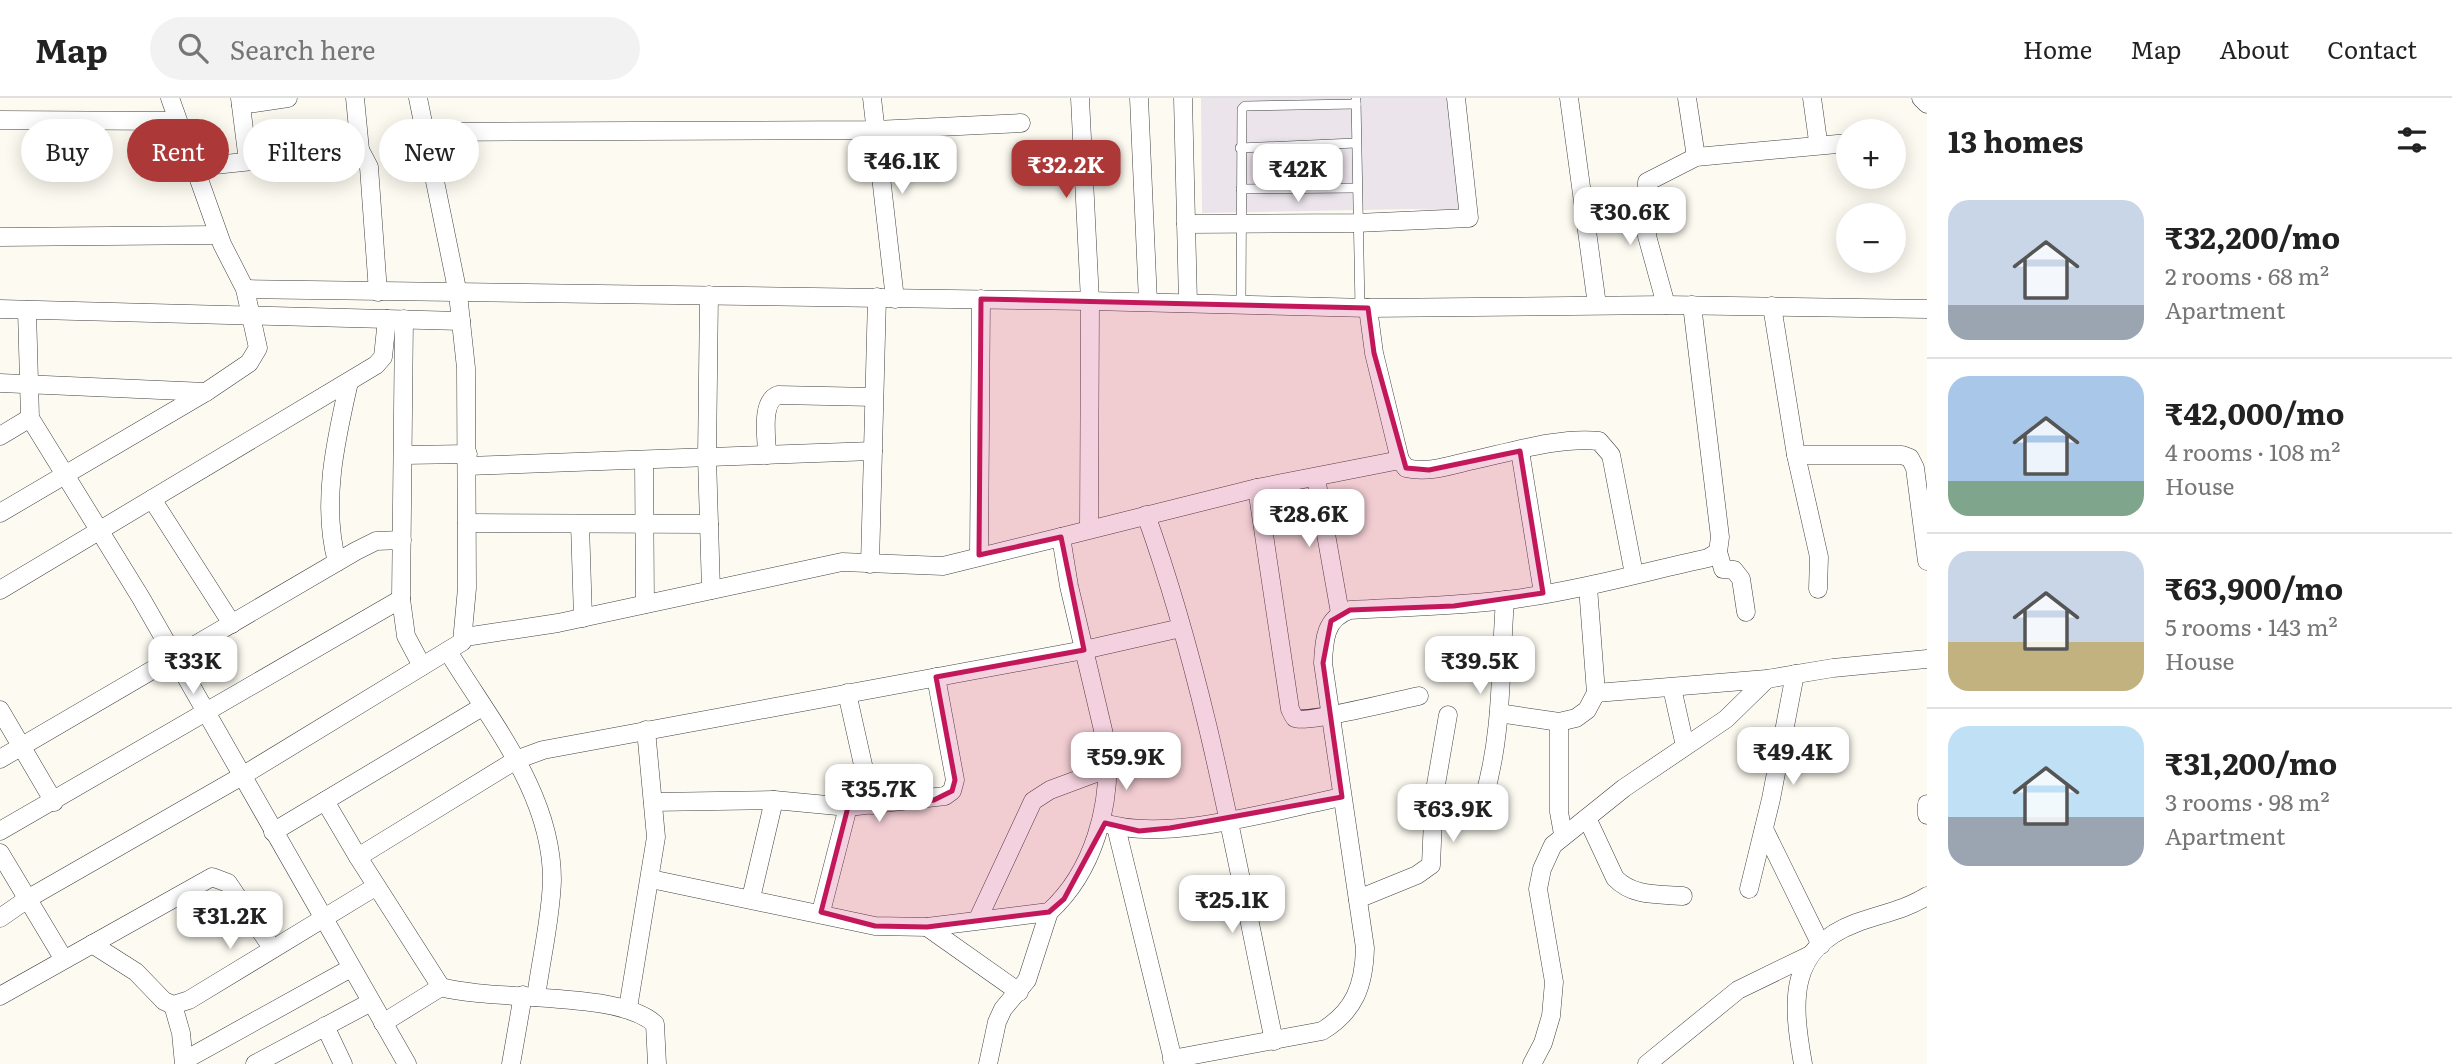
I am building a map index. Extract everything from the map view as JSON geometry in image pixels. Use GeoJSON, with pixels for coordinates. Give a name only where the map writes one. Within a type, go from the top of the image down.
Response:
{"type":"FeatureCollection","features":[{"type":"Feature","properties":{"kind":"street"},"geometry":{"type":"LineString","coordinates":[[170,98],[175,119]]}},
{"type":"Feature","properties":{"kind":"street"},"geometry":{"type":"LineString","coordinates":[[243,123],[240,101],[288,98]]}},
{"type":"Feature","properties":{"kind":"street"},"geometry":{"type":"LineString","coordinates":[[355,98],[357,119]]}},
{"type":"Feature","properties":{"kind":"street"},"geometry":{"type":"LineString","coordinates":[[418,98],[422,119]]}},
{"type":"Feature","properties":{"kind":"street"},"geometry":{"type":"LineString","coordinates":[[872,98],[895,299]]}},
{"type":"Feature","properties":{"kind":"street"},"geometry":{"type":"LineString","coordinates":[[1080,98],[1090,301],[1090,528]]}},
{"type":"Feature","properties":{"kind":"street"},"geometry":{"type":"LineString","coordinates":[[1139,98],[1148,302]]}},
{"type":"Feature","properties":{"kind":"street"},"geometry":{"type":"LineString","coordinates":[[1183,98],[1188,303]]}},
{"type":"Feature","properties":{"kind":"street"},"geometry":{"type":"LineString","coordinates":[[1186,224],[1356,223],[1468,218],[1456,98]]}},
{"type":"Feature","properties":{"kind":"street"},"geometry":{"type":"LineString","coordinates":[[1569,98],[1597,305]]}},
{"type":"Feature","properties":{"kind":"street"},"geometry":{"type":"LineString","coordinates":[[1687,98],[1696,158]]}},
{"type":"Feature","properties":{"kind":"street"},"geometry":{"type":"LineString","coordinates":[[1812,98],[1818,141]]}},
{"type":"Feature","properties":{"kind":"street"},"geometry":{"type":"LineString","coordinates":[[1921,98],[1927,104]]}},
{"type":"Feature","properties":{"kind":"street"},"geometry":{"type":"LineString","coordinates":[[0,120],[127,121]]}},
{"type":"Feature","properties":{"kind":"street"},"geometry":{"type":"LineString","coordinates":[[479,132],[875,130],[1021,123]]}},
{"type":"Feature","properties":{"kind":"street"},"geometry":{"type":"LineString","coordinates":[[1666,305],[1647,236],[1647,182],[1696,158],[1836,144]]}},
{"type":"Feature","properties":{"kind":"street"},"geometry":{"type":"LineString","coordinates":[[365,159],[369,167],[378,292]]}},
{"type":"Feature","properties":{"kind":"street"},"geometry":{"type":"LineString","coordinates":[[0,513],[206,392],[249,363],[258,348],[246,289],[218,234],[200,182]]}},
{"type":"Feature","properties":{"kind":"street"},"geometry":{"type":"LineString","coordinates":[[434,182],[458,294],[466,368],[465,637]]}},
{"type":"Feature","properties":{"kind":"street"},"geometry":{"type":"LineString","coordinates":[[0,237],[218,234]]}},
{"type":"Feature","properties":{"kind":"street"},"geometry":{"type":"LineString","coordinates":[[246,289],[458,294],[877,297],[1364,308],[1692,305],[1927,309]]}},
{"type":"Feature","properties":{"kind":"street"},"geometry":{"type":"LineString","coordinates":[[709,295],[707,457],[711,590]]}},
{"type":"Feature","properties":{"kind":"street"},"geometry":{"type":"LineString","coordinates":[[870,564],[877,297]]}},
{"type":"Feature","properties":{"kind":"street"},"geometry":{"type":"LineString","coordinates":[[979,555],[981,299]]}},
{"type":"Feature","properties":{"kind":"street"},"geometry":{"type":"LineString","coordinates":[[1692,305],[1720,537],[1718,552],[1723,569],[1734,570],[1741,579],[1746,612]]}},
{"type":"Feature","properties":{"kind":"street"},"geometry":{"type":"LineString","coordinates":[[1772,306],[1796,455],[1819,557],[1818,589]]}},
{"type":"Feature","properties":{"kind":"street"},"geometry":{"type":"LineString","coordinates":[[1364,308],[1400,460],[1406,468],[1429,470],[1520,451],[1586,440],[1599,441],[1611,455],[1634,574]]}},
{"type":"Feature","properties":{"kind":"street"},"geometry":{"type":"LineString","coordinates":[[0,309],[461,321]]}},
{"type":"Feature","properties":{"kind":"street"},"geometry":{"type":"LineString","coordinates":[[27,310],[30,418],[175,658],[407,1064]]}},
{"type":"Feature","properties":{"kind":"street"},"geometry":{"type":"LineString","coordinates":[[0,590],[349,382],[383,358],[396,319]]}},
{"type":"Feature","properties":{"kind":"street"},"geometry":{"type":"LineString","coordinates":[[396,319],[404,455],[401,599],[406,636],[422,666]]}},
{"type":"Feature","properties":{"kind":"street"},"geometry":{"type":"LineString","coordinates":[[337,562],[330,537],[334,444],[349,382]]}},
{"type":"Feature","properties":{"kind":"street"},"geometry":{"type":"LineString","coordinates":[[0,383],[206,392]]}},
{"type":"Feature","properties":{"kind":"street"},"geometry":{"type":"LineString","coordinates":[[767,455],[767,405],[772,398],[778,395],[874,397]]}},
{"type":"Feature","properties":{"kind":"street"},"geometry":{"type":"LineString","coordinates":[[0,436],[30,418]]}},
{"type":"Feature","properties":{"kind":"street"},"geometry":{"type":"LineString","coordinates":[[404,455],[467,460],[644,460],[873,451]]}},
{"type":"Feature","properties":{"kind":"street"},"geometry":{"type":"LineString","coordinates":[[1520,451],[1543,593]]}},
{"type":"Feature","properties":{"kind":"street"},"geometry":{"type":"LineString","coordinates":[[1796,455],[1902,455],[1910,458],[1915,468],[1927,561]]}},
{"type":"Feature","properties":{"kind":"street"},"geometry":{"type":"LineString","coordinates":[[644,460],[642,523],[645,604]]}},
{"type":"Feature","properties":{"kind":"street"},"geometry":{"type":"LineString","coordinates":[[0,918],[29,898],[242,776],[422,666],[449,653],[465,637],[583,618],[842,562],[943,566],[1257,488],[1400,460]]}},
{"type":"Feature","properties":{"kind":"street"},"geometry":{"type":"LineString","coordinates":[[1316,478],[1340,613]]}},
{"type":"Feature","properties":{"kind":"street"},"geometry":{"type":"LineString","coordinates":[[1257,488],[1290,709],[1300,720],[1419,696]]}},
{"type":"Feature","properties":{"kind":"street"},"geometry":{"type":"LineString","coordinates":[[152,499],[232,625]]}},
{"type":"Feature","properties":{"kind":"street"},"geometry":{"type":"LineString","coordinates":[[1146,515],[1165,568],[1228,820],[1274,1041]]}},
{"type":"Feature","properties":{"kind":"street"},"geometry":{"type":"LineString","coordinates":[[467,523],[709,524]]}},
{"type":"Feature","properties":{"kind":"street"},"geometry":{"type":"LineString","coordinates":[[580,524],[583,618]]}},
{"type":"Feature","properties":{"kind":"street"},"geometry":{"type":"LineString","coordinates":[[1061,537],[1107,747],[1109,824],[1173,1061],[1322,1031],[1334,1024],[1362,987],[1365,948],[1329,715],[1324,639],[1331,621],[1340,613],[1505,600],[1588,587],[1708,558],[1718,552]]}},
{"type":"Feature","properties":{"kind":"street"},"geometry":{"type":"LineString","coordinates":[[0,759],[337,562],[376,541],[402,540]]}},
{"type":"Feature","properties":{"kind":"street"},"geometry":{"type":"LineString","coordinates":[[1499,713],[1559,722],[1576,718],[1587,710],[1596,693],[1588,587]]}},
{"type":"Feature","properties":{"kind":"street"},"geometry":{"type":"LineString","coordinates":[[0,831],[401,599]]}},
{"type":"Feature","properties":{"kind":"street"},"geometry":{"type":"LineString","coordinates":[[1484,797],[1492,770],[1499,713],[1505,600]]}},
{"type":"Feature","properties":{"kind":"street"},"geometry":{"type":"LineString","coordinates":[[358,858],[516,760],[543,750],[1084,650],[1181,628]]}},
{"type":"Feature","properties":{"kind":"street"},"geometry":{"type":"LineString","coordinates":[[449,653],[516,760],[541,812],[552,879],[530,996],[511,1064]]}},
{"type":"Feature","properties":{"kind":"street"},"geometry":{"type":"LineString","coordinates":[[1596,693],[1767,679],[1927,659]]}},
{"type":"Feature","properties":{"kind":"street"},"geometry":{"type":"LineString","coordinates":[[1749,889],[1764,829],[1795,674]]}},
{"type":"Feature","properties":{"kind":"street"},"geometry":{"type":"LineString","coordinates":[[653,802],[774,800],[848,807],[934,800],[952,791],[955,780],[936,677]]}},
{"type":"Feature","properties":{"kind":"street"},"geometry":{"type":"LineString","coordinates":[[1532,1064],[1543,1043],[1551,1016],[1554,982],[1538,889],[1542,869],[1553,845],[1563,834],[1726,719],[1767,679]]}},
{"type":"Feature","properties":{"kind":"street"},"geometry":{"type":"LineString","coordinates":[[1672,688],[1685,746]]}},
{"type":"Feature","properties":{"kind":"street"},"geometry":{"type":"LineString","coordinates":[[847,693],[872,805]]}},
{"type":"Feature","properties":{"kind":"street"},"geometry":{"type":"LineString","coordinates":[[273,832],[482,707]]}},
{"type":"Feature","properties":{"kind":"street"},"geometry":{"type":"LineString","coordinates":[[0,710],[54,802]]}},
{"type":"Feature","properties":{"kind":"street"},"geometry":{"type":"LineString","coordinates":[[1358,899],[1417,875],[1431,865],[1434,796],[1448,715]]}},
{"type":"Feature","properties":{"kind":"street"},"geometry":{"type":"LineString","coordinates":[[1559,722],[1559,813],[1563,834]]}},
{"type":"Feature","properties":{"kind":"street"},"geometry":{"type":"LineString","coordinates":[[628,1008],[656,837],[646,730]]}},
{"type":"Feature","properties":{"kind":"street"},"geometry":{"type":"LineString","coordinates":[[978,919],[1033,801],[1050,790],[1109,768]]}},
{"type":"Feature","properties":{"kind":"street"},"geometry":{"type":"LineString","coordinates":[[1109,824],[1139,831],[1228,820],[1342,797]]}},
{"type":"Feature","properties":{"kind":"street"},"geometry":{"type":"LineString","coordinates":[[751,898],[774,800]]}},
{"type":"Feature","properties":{"kind":"street"},"geometry":{"type":"LineString","coordinates":[[325,801],[375,887],[441,987],[464,993],[530,996],[628,1008],[646,1015],[655,1024],[657,1064]]}},
{"type":"Feature","properties":{"kind":"street"},"geometry":{"type":"LineString","coordinates":[[1927,804],[1927,815]]}},
{"type":"Feature","properties":{"kind":"street"},"geometry":{"type":"LineString","coordinates":[[821,912],[848,807]]}},
{"type":"Feature","properties":{"kind":"street"},"geometry":{"type":"LineString","coordinates":[[1587,818],[1615,878],[1623,886],[1640,893],[1683,896]]}},
{"type":"Feature","properties":{"kind":"street"},"geometry":{"type":"LineString","coordinates":[[651,879],[821,912],[875,926],[927,926],[1036,915],[1049,912],[1064,899],[1099,834],[1109,824]]}},
{"type":"Feature","properties":{"kind":"street"},"geometry":{"type":"LineString","coordinates":[[1764,829],[1816,950]]}},
{"type":"Feature","properties":{"kind":"street"},"geometry":{"type":"LineString","coordinates":[[0,853],[63,958]]}},
{"type":"Feature","properties":{"kind":"street"},"geometry":{"type":"LineString","coordinates":[[0,996],[204,879],[219,877],[228,883],[272,948]]}},
{"type":"Feature","properties":{"kind":"street"},"geometry":{"type":"LineString","coordinates":[[92,944],[136,972],[164,1001],[173,1004],[189,1000],[375,887]]}},
{"type":"Feature","properties":{"kind":"street"},"geometry":{"type":"LineString","coordinates":[[1803,1064],[1797,1033],[1798,979],[1816,950],[1834,933],[1899,910],[1927,896]]}},
{"type":"Feature","properties":{"kind":"street"},"geometry":{"type":"LineString","coordinates":[[988,1064],[997,1022],[1003,1009],[1027,980],[1049,912]]}},
{"type":"Feature","properties":{"kind":"street"},"geometry":{"type":"LineString","coordinates":[[927,926],[1018,992]]}},
{"type":"Feature","properties":{"kind":"street"},"geometry":{"type":"LineString","coordinates":[[1647,1064],[1738,990],[1816,950]]}},
{"type":"Feature","properties":{"kind":"street"},"geometry":{"type":"LineString","coordinates":[[173,1004],[184,1062],[351,968]]}},
{"type":"Feature","properties":{"kind":"street"},"geometry":{"type":"LineString","coordinates":[[383,1023],[441,987]]}},
{"type":"Feature","properties":{"kind":"street"},"geometry":{"type":"LineString","coordinates":[[255,1064],[370,1002]]}},
{"type":"Feature","properties":{"kind":"street"},"geometry":{"type":"LineString","coordinates":[[326,1026],[343,1064]]}},
{"type":"Feature","properties":{"kind":"lane"},"geometry":{"type":"LineString","coordinates":[[1241,304],[1240,113],[1245,106],[1356,101],[1356,223],[1364,308]]}},
{"type":"Feature","properties":{"kind":"lane"},"geometry":{"type":"LineString","coordinates":[[1240,148],[1356,143]]}},
{"type":"Feature","properties":{"kind":"lane"},"geometry":{"type":"LineString","coordinates":[[1241,189],[1355,188]]}},
{"type":"Feature","properties":{"kind":"highlighted area"},"geometry":{"type":"Polygon","coordinates":[[[981,299],[1368,308],[1374,353],[1406,468],[1429,470],[1520,451],[1543,593],[1454,606],[1350,610],[1331,621],[1323,663],[1342,797],[1170,828],[1139,831],[1105,823],[1064,899],[1049,912],[927,927],[875,926],[821,912],[848,807],[934,800],[952,791],[955,780],[936,677],[1084,650],[1061,537],[979,555],[981,299]]]}},
{"type":"Feature","properties":{"kind":"shaded area"},"geometry":{"type":"Polygon","coordinates":[[[1201,98],[1452,98],[1463,211],[1412,209],[1202,213],[1201,98]]]}}]}
